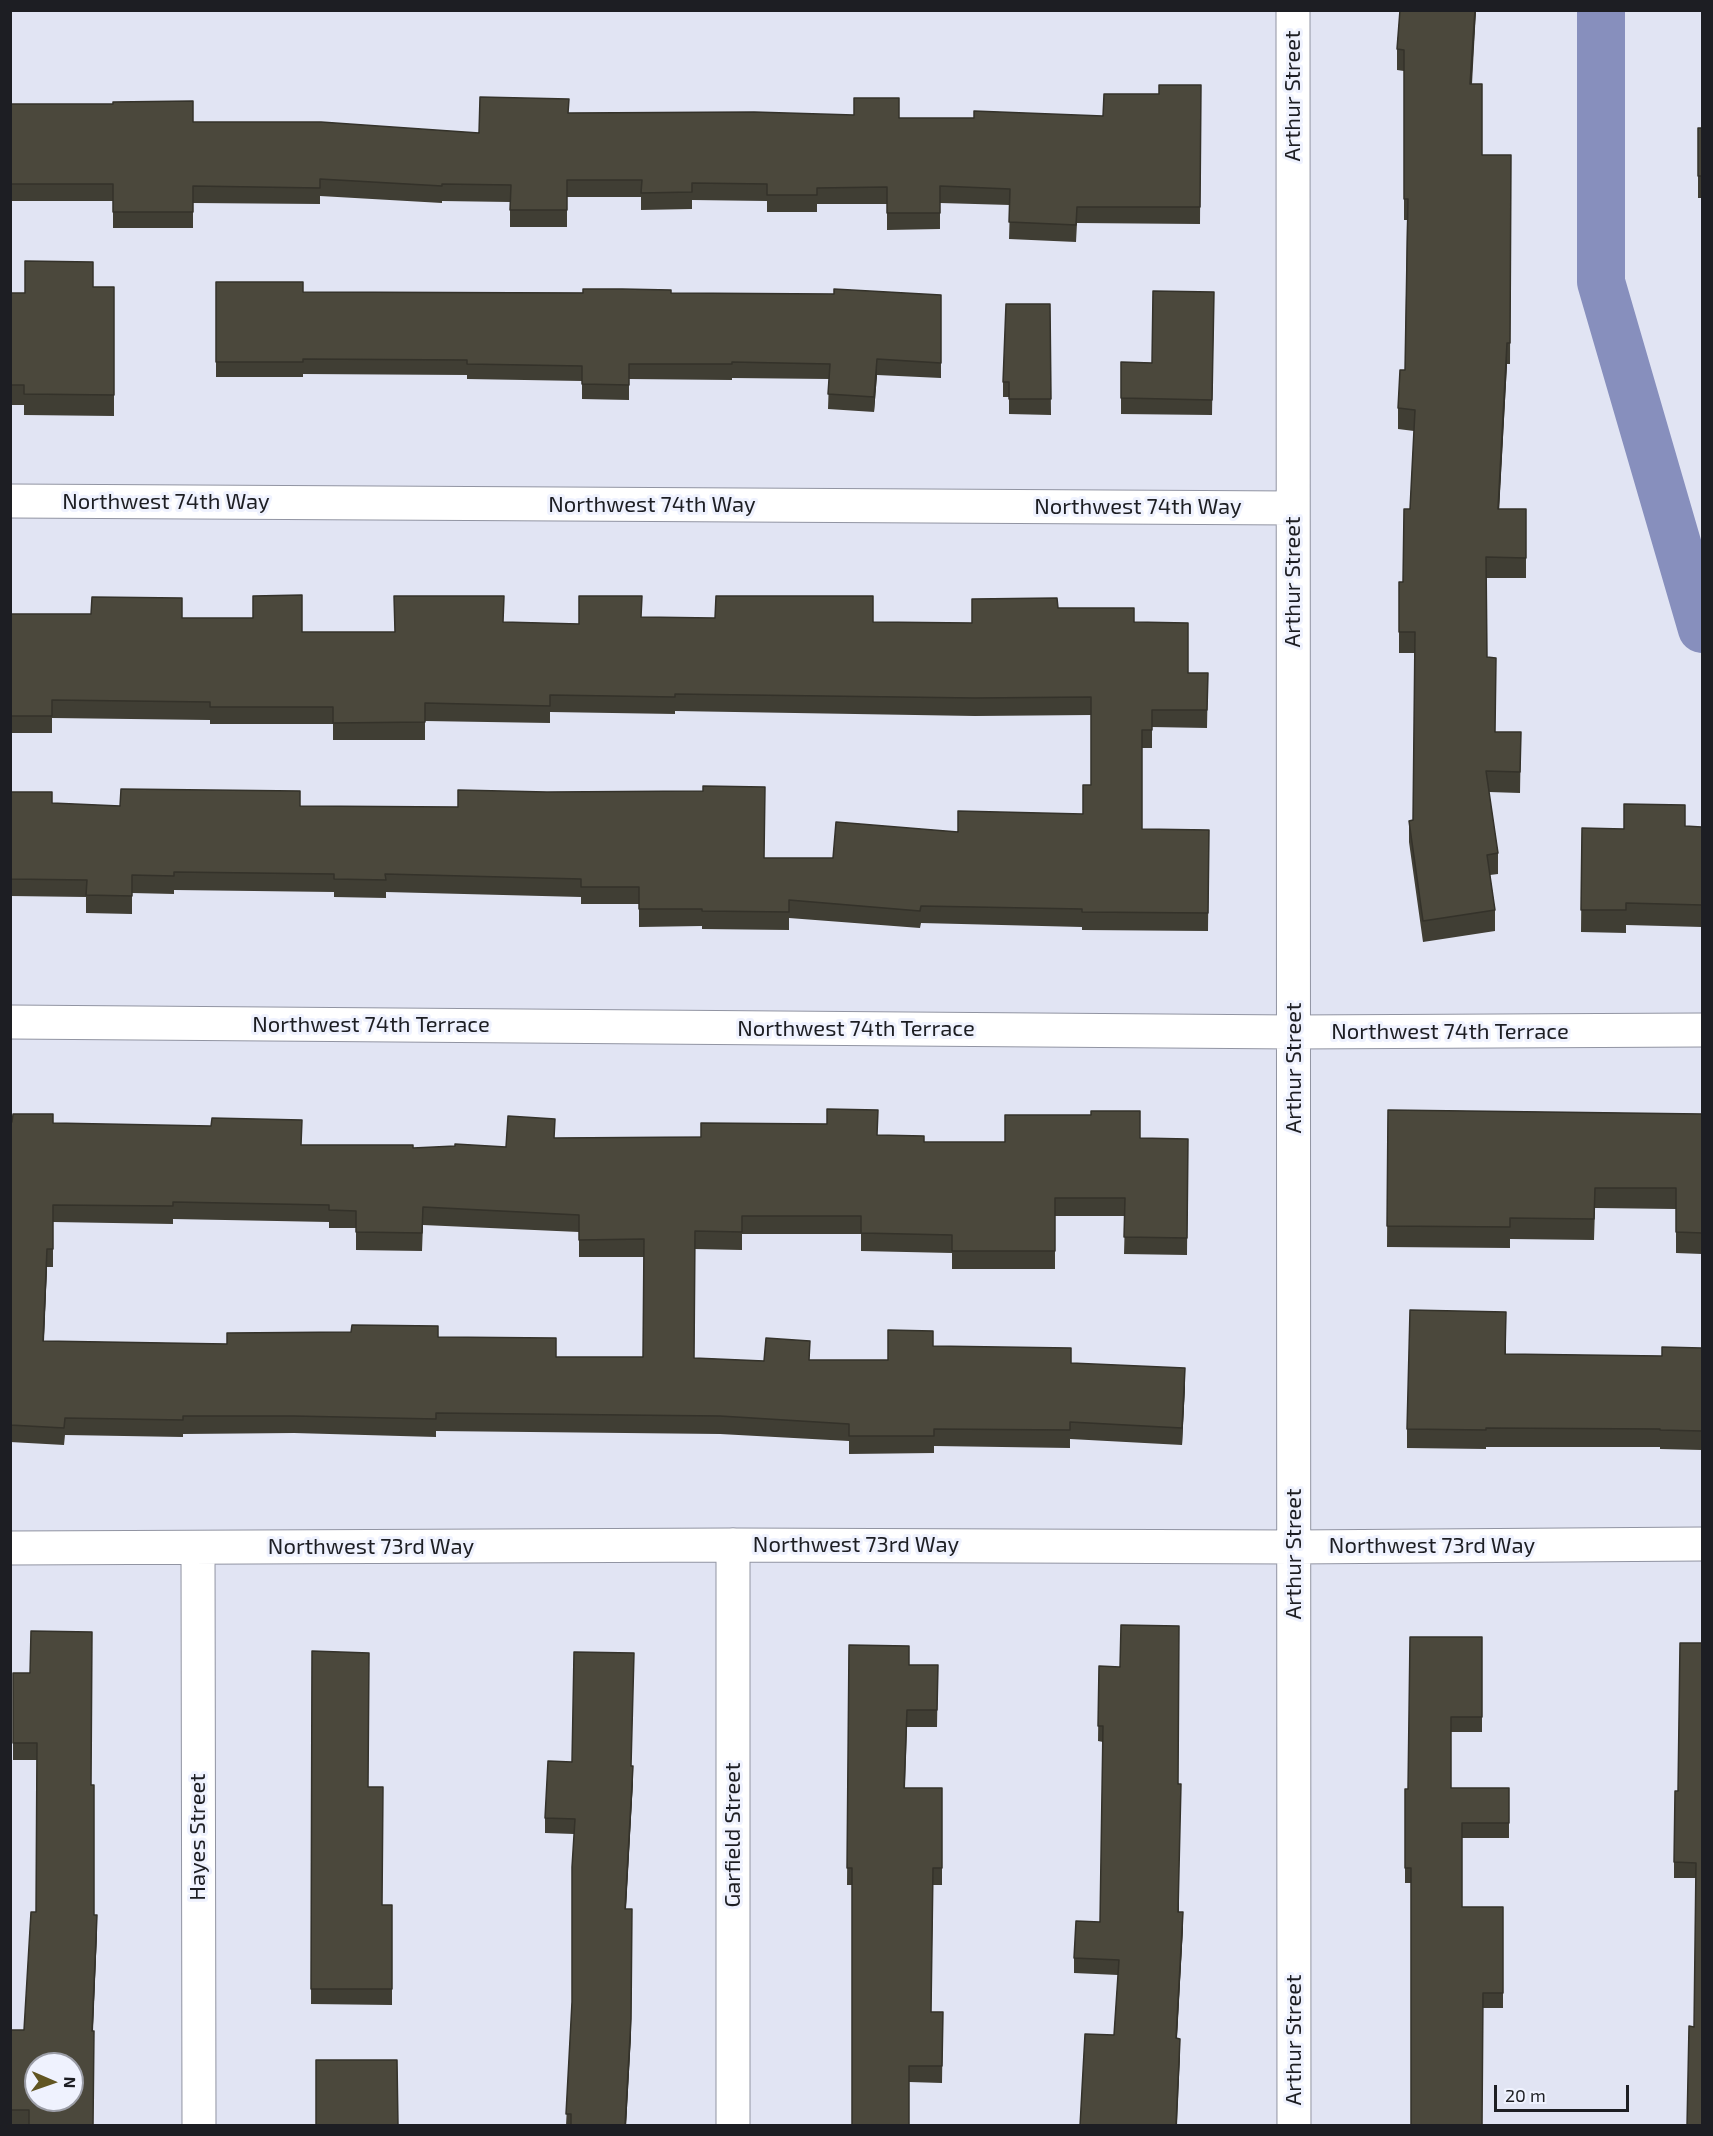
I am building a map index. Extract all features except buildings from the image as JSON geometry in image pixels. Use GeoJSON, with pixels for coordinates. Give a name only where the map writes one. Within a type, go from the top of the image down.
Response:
{"type":"FeatureCollection","features":[{"type":"Feature","properties":{"kind":"street","name":"Arthur Street"},"geometry":{"type":"LineString","coordinates":[[1293,10],[1294,2126]]}},
{"type":"Feature","properties":{"kind":"street","name":"Northwest 74th Way"},"geometry":{"type":"LineString","coordinates":[[10,501],[1293,508]]}},
{"type":"Feature","properties":{"kind":"street","name":"Northwest 74th Terrace"},"geometry":{"type":"LineString","coordinates":[[10,1022],[1294,1032],[1702,1030]]}},
{"type":"Feature","properties":{"kind":"street","name":"Northwest 73rd Way"},"geometry":{"type":"LineString","coordinates":[[10,1548],[733,1545],[1294,1547],[1702,1544]]}},
{"type":"Feature","properties":{"kind":"street","name":"Garfield Street"},"geometry":{"type":"LineString","coordinates":[[733,1545],[733,2126]]}},
{"type":"Feature","properties":{"kind":"street","name":"Hayes Street"},"geometry":{"type":"LineString","coordinates":[[198,1549],[199,2126]]}},
{"type":"Feature","properties":{"kind":"waterway"},"geometry":{"type":"LineString","coordinates":[[1601,10],[1601,282],[1702,629]]}}]}
